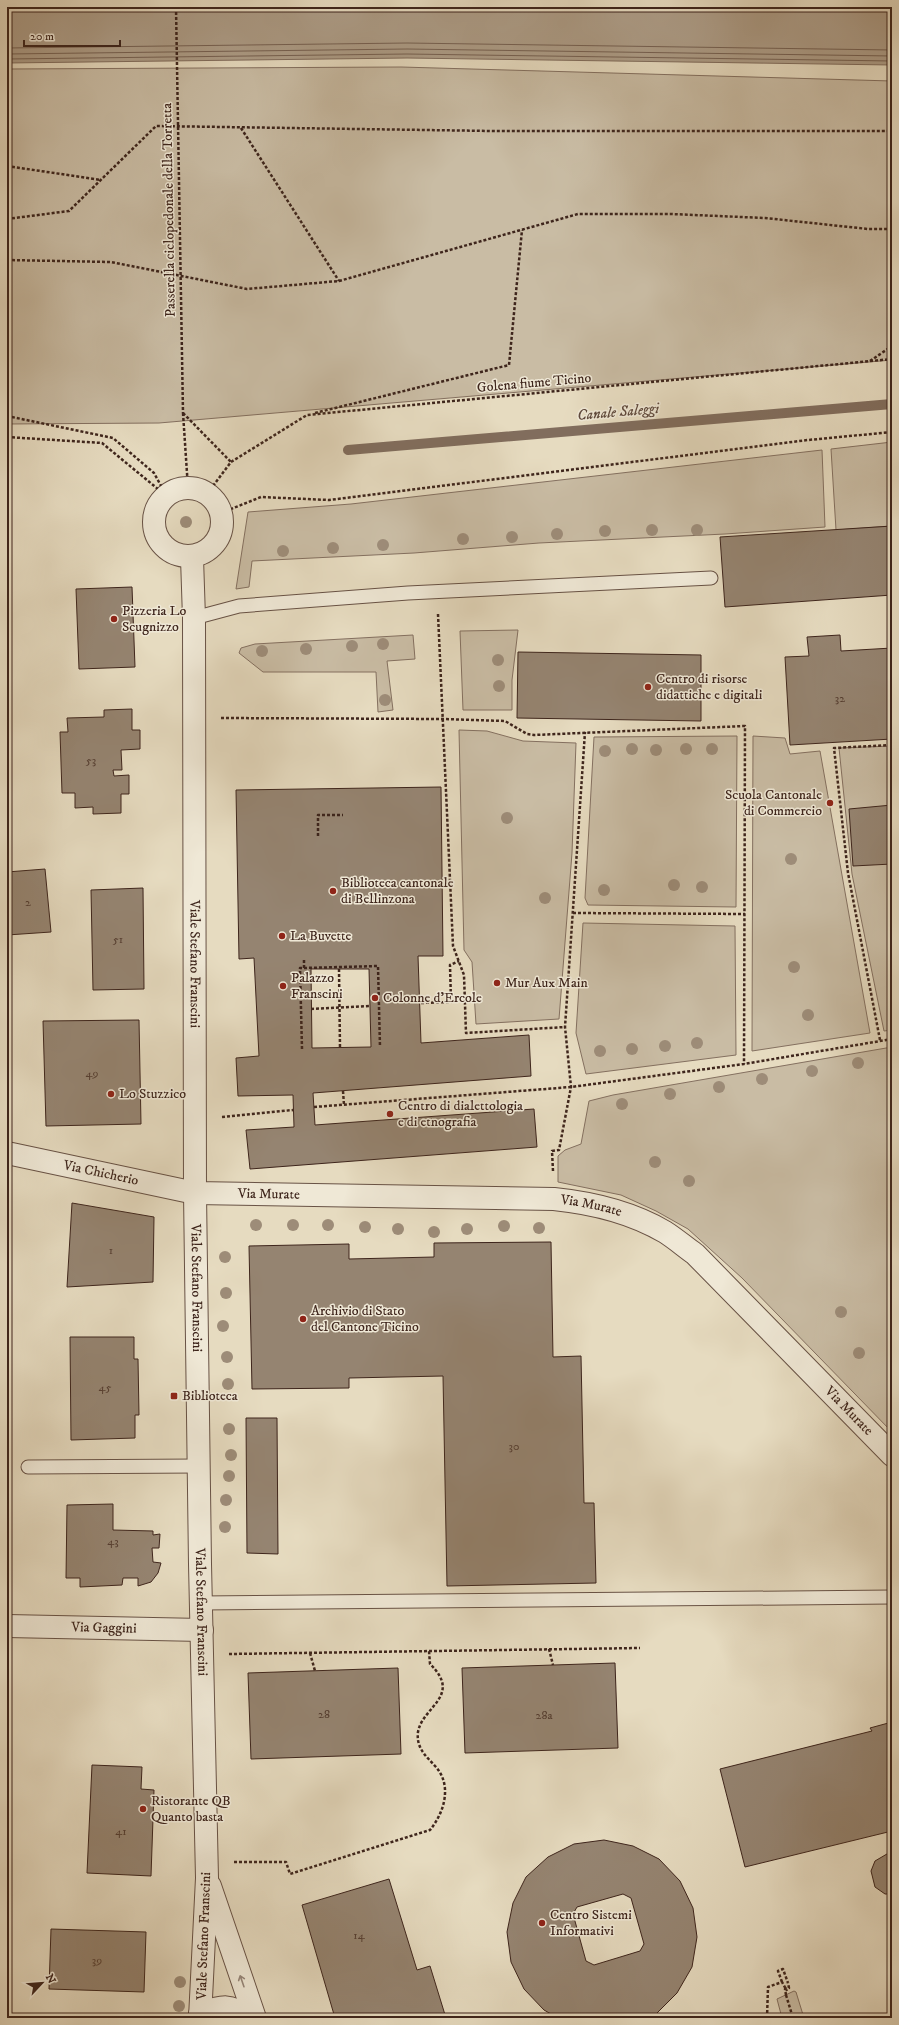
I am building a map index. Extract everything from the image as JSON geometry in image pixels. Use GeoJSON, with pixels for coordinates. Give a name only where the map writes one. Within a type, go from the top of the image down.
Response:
{"type":"FeatureCollection","features":[{"type":"Feature","properties":{"kind":"street"},"geometry":{"type":"LineString","coordinates":[[176,490],[198,491],[216,502],[221,513],[222,524],[219,536],[213,546],[204,553],[192,558],[171,552],[162,546],[156,536],[153,525],[154,514],[158,504],[166,495],[176,490]]}},
{"type":"Feature","properties":{"kind":"street","name":"Viale Stefano Franscini"},"geometry":{"type":"LineString","coordinates":[[192,558],[195,718],[195,1120],[201,1604],[207,1870],[200,2016]]}},
{"type":"Feature","properties":{"kind":"street","name":"Via Chicherio"},"geometry":{"type":"LineString","coordinates":[[7,1153],[196,1194]]}},
{"type":"Feature","properties":{"kind":"street","name":"Via Murate"},"geometry":{"type":"LineString","coordinates":[[196,1194],[554,1199],[596,1205],[636,1218],[666,1233],[695,1254],[892,1454]]}},
{"type":"Feature","properties":{"kind":"street","name":"Via Gaggini"},"geometry":{"type":"LineString","coordinates":[[7,1626],[202,1630]]}},
{"type":"Feature","properties":{"kind":"street"},"geometry":{"type":"LineString","coordinates":[[207,1870],[255,2018]]}},
{"type":"Feature","properties":{"kind":"street"},"geometry":{"type":"LineString","coordinates":[[200,2016],[227,2006],[237,2009],[251,2018]]}},
{"type":"Feature","properties":{"kind":"lane"},"geometry":{"type":"LineString","coordinates":[[194,618],[239,606],[437,592],[711,578]]}},
{"type":"Feature","properties":{"kind":"lane"},"geometry":{"type":"LineString","coordinates":[[28,1467],[199,1466]]}},
{"type":"Feature","properties":{"kind":"lane"},"geometry":{"type":"LineString","coordinates":[[201,1604],[892,1597]]}},
{"type":"Feature","properties":{"kind":"path","name":"Passerella ciclopedonale della Torretta"},"geometry":{"type":"LineString","coordinates":[[176,7],[183,413],[198,491]]}},
{"type":"Feature","properties":{"kind":"path"},"geometry":{"type":"LineString","coordinates":[[7,219],[69,212],[156,126],[493,131],[892,131]]}},
{"type":"Feature","properties":{"kind":"path"},"geometry":{"type":"LineString","coordinates":[[240,128],[339,281]]}},
{"type":"Feature","properties":{"kind":"path"},"geometry":{"type":"LineString","coordinates":[[7,166],[102,180]]}},
{"type":"Feature","properties":{"kind":"path"},"geometry":{"type":"LineString","coordinates":[[7,260],[111,262],[247,289],[339,281],[578,214],[664,214],[765,218],[868,229],[892,229]]}},
{"type":"Feature","properties":{"kind":"path"},"geometry":{"type":"LineString","coordinates":[[307,415],[508,365],[522,230]]}},
{"type":"Feature","properties":{"kind":"path"},"geometry":{"type":"LineString","coordinates":[[870,362],[892,346]]}},
{"type":"Feature","properties":{"kind":"path","name":"Golena fiume Ticino"},"geometry":{"type":"LineString","coordinates":[[198,491],[231,462],[307,415],[892,359]]}},
{"type":"Feature","properties":{"kind":"path"},"geometry":{"type":"LineString","coordinates":[[183,413],[231,462]]}},
{"type":"Feature","properties":{"kind":"path"},"geometry":{"type":"LineString","coordinates":[[7,416],[113,438],[154,473],[166,495]]}},
{"type":"Feature","properties":{"kind":"path"},"geometry":{"type":"LineString","coordinates":[[221,513],[261,497],[330,500],[808,440],[892,432]]}},
{"type":"Feature","properties":{"kind":"path"},"geometry":{"type":"LineString","coordinates":[[7,437],[102,443],[166,495]]}},
{"type":"Feature","properties":{"kind":"path"},"geometry":{"type":"LineString","coordinates":[[437,592],[453,946],[464,974],[466,1033],[565,1027]]}},
{"type":"Feature","properties":{"kind":"path"},"geometry":{"type":"LineString","coordinates":[[195,718],[443,719],[504,721],[511,723],[527,734],[534,735],[745,726],[744,1064]]}},
{"type":"Feature","properties":{"kind":"path"},"geometry":{"type":"LineString","coordinates":[[552,1150],[560,1150],[571,1086],[565,1027],[584,732]]}},
{"type":"Feature","properties":{"kind":"path"},"geometry":{"type":"LineString","coordinates":[[880,1040],[848,873],[834,748],[892,745]]}},
{"type":"Feature","properties":{"kind":"path"},"geometry":{"type":"LineString","coordinates":[[318,836],[318,815],[343,815]]}},
{"type":"Feature","properties":{"kind":"path"},"geometry":{"type":"LineString","coordinates":[[573,913],[745,914]]}},
{"type":"Feature","properties":{"kind":"path"},"geometry":{"type":"LineString","coordinates":[[304,958],[304,968]]}},
{"type":"Feature","properties":{"kind":"path"},"geometry":{"type":"LineString","coordinates":[[421,1004],[451,1002],[450,965],[459,961]]}},
{"type":"Feature","properties":{"kind":"path"},"geometry":{"type":"LineString","coordinates":[[302,1049],[300,968],[378,966],[380,1047]]}},
{"type":"Feature","properties":{"kind":"path"},"geometry":{"type":"LineString","coordinates":[[339,969],[340,1048]]}},
{"type":"Feature","properties":{"kind":"path"},"geometry":{"type":"LineString","coordinates":[[311,1009],[370,1006]]}},
{"type":"Feature","properties":{"kind":"path"},"geometry":{"type":"LineString","coordinates":[[314,1107],[571,1086],[744,1064],[892,1039]]}},
{"type":"Feature","properties":{"kind":"path"},"geometry":{"type":"LineString","coordinates":[[343,1091],[344,1105]]}},
{"type":"Feature","properties":{"kind":"path"},"geometry":{"type":"LineString","coordinates":[[195,1120],[293,1110]]}},
{"type":"Feature","properties":{"kind":"path"},"geometry":{"type":"LineString","coordinates":[[202,1655],[640,1648]]}},
{"type":"Feature","properties":{"kind":"path"},"geometry":{"type":"LineString","coordinates":[[549,1649],[553,1665]]}},
{"type":"Feature","properties":{"kind":"path"},"geometry":{"type":"LineString","coordinates":[[207,1870],[286,1862],[290,1874],[430,1830],[437,1821],[446,1796],[443,1782],[436,1767],[426,1758],[419,1746],[418,1732],[423,1720],[439,1701],[442,1690],[441,1679],[436,1670],[430,1664],[429,1651]]}},
{"type":"Feature","properties":{"kind":"path"},"geometry":{"type":"LineString","coordinates":[[310,1653],[315,1671]]}},
{"type":"Feature","properties":{"kind":"path"},"geometry":{"type":"LineString","coordinates":[[786,1993],[785,1989],[789,1988],[783,1969],[778,1971],[793,2018]]}},
{"type":"Feature","properties":{"kind":"path"},"geometry":{"type":"LineString","coordinates":[[767,2018],[768,1987],[782,1982]]}},
{"type":"Feature","properties":{"kind":"shaded area"},"geometry":{"type":"Polygon","coordinates":[[[401,67],[892,81],[892,360],[159,423],[7,424],[7,69],[401,67]]]}},
{"type":"Feature","properties":{"kind":"shaded area"},"geometry":{"type":"Polygon","coordinates":[[[892,442],[892,526],[836,530],[831,449],[892,442]]]}},
{"type":"Feature","properties":{"kind":"shaded area"},"geometry":{"type":"Polygon","coordinates":[[[822,450],[825,527],[725,534],[539,543],[414,553],[252,561],[249,587],[236,589],[248,512],[351,504],[822,450]]]}},
{"type":"Feature","properties":{"kind":"shaded area"},"geometry":{"type":"Polygon","coordinates":[[[518,630],[512,680],[512,710],[463,710],[460,631],[518,630]]]}},
{"type":"Feature","properties":{"kind":"shaded area"},"geometry":{"type":"Polygon","coordinates":[[[413,635],[415,659],[387,661],[393,710],[378,712],[376,672],[263,672],[239,653],[241,648],[255,644],[413,635]]]}},
{"type":"Feature","properties":{"kind":"shaded area"},"geometry":{"type":"Polygon","coordinates":[[[459,730],[487,731],[523,741],[576,743],[572,853],[559,1019],[476,1024],[472,962],[464,950],[459,730]]]}},
{"type":"Feature","properties":{"kind":"shaded area"},"geometry":{"type":"Polygon","coordinates":[[[737,736],[736,907],[588,905],[585,898],[594,737],[737,736]]]}},
{"type":"Feature","properties":{"kind":"shaded area"},"geometry":{"type":"Polygon","coordinates":[[[753,736],[785,738],[790,754],[820,751],[870,1033],[752,1051],[753,736]]]}},
{"type":"Feature","properties":{"kind":"shaded area"},"geometry":{"type":"Polygon","coordinates":[[[892,746],[892,1030],[884,1031],[852,874],[839,748],[892,746]]]}},
{"type":"Feature","properties":{"kind":"shaded area"},"geometry":{"type":"Polygon","coordinates":[[[583,923],[735,926],[736,1055],[586,1074],[576,1033],[583,923]]]}},
{"type":"Feature","properties":{"kind":"shaded area"},"geometry":{"type":"Polygon","coordinates":[[[892,1047],[892,1432],[742,1278],[688,1229],[656,1211],[621,1195],[558,1182],[558,1156],[565,1150],[581,1144],[589,1101],[613,1095],[892,1047]]]}},
{"type":"Feature","properties":{"kind":"shaded area"},"geometry":{"type":"Polygon","coordinates":[[[794,1991],[796,1992],[804,2018],[782,2018],[777,1999],[794,1991]]]}},
{"type":"Feature","properties":{"kind":"water"},"geometry":{"type":"Polygon","coordinates":[[[7,7],[892,7],[892,65],[407,58],[7,63],[7,7]]]}},
{"type":"Feature","properties":{"kind":"building"},"geometry":{"type":"Polygon","coordinates":[[[892,526],[892,595],[725,607],[720,537],[892,526]]]}},
{"type":"Feature","properties":{"kind":"building"},"geometry":{"type":"Polygon","coordinates":[[[132,587],[135,667],[79,669],[76,589],[132,587]]]}},
{"type":"Feature","properties":{"kind":"building"},"geometry":{"type":"Polygon","coordinates":[[[840,635],[841,651],[892,648],[892,739],[790,745],[785,657],[809,656],[807,637],[840,635]]]}},
{"type":"Feature","properties":{"kind":"building"},"geometry":{"type":"Polygon","coordinates":[[[518,652],[701,655],[701,721],[517,718],[518,652]]]}},
{"type":"Feature","properties":{"kind":"building"},"geometry":{"type":"Polygon","coordinates":[[[132,709],[132,730],[140,730],[140,749],[121,750],[122,770],[113,770],[114,776],[129,775],[129,794],[121,794],[121,813],[93,814],[93,807],[75,808],[75,793],[62,793],[60,732],[68,732],[67,718],[104,717],[104,710],[132,709]]]}},
{"type":"Feature","properties":{"kind":"building"},"geometry":{"type":"Polygon","coordinates":[[[7,729],[11,760],[7,760],[7,729]]]}},
{"type":"Feature","properties":{"kind":"building","name":"Palazzo Franscini"},"geometry":{"type":"Polygon","coordinates":[[[441,787],[443,956],[418,956],[421,1043],[529,1035],[531,1076],[313,1093],[315,1125],[534,1109],[537,1147],[250,1169],[246,1130],[294,1127],[293,1095],[238,1096],[236,1058],[259,1056],[254,958],[239,959],[236,790],[441,787]],[[311,969],[312,1048],[371,1047],[369,969],[311,969]]]}},
{"type":"Feature","properties":{"kind":"building"},"geometry":{"type":"Polygon","coordinates":[[[892,805],[892,864],[853,866],[849,809],[892,805]]]}},
{"type":"Feature","properties":{"kind":"building"},"geometry":{"type":"Polygon","coordinates":[[[45,869],[51,932],[7,935],[7,872],[45,869]]]}},
{"type":"Feature","properties":{"kind":"building"},"geometry":{"type":"Polygon","coordinates":[[[143,888],[144,989],[93,990],[91,890],[143,888]]]}},
{"type":"Feature","properties":{"kind":"building"},"geometry":{"type":"Polygon","coordinates":[[[139,1020],[141,1124],[46,1126],[43,1021],[139,1020]]]}},
{"type":"Feature","properties":{"kind":"building"},"geometry":{"type":"Polygon","coordinates":[[[72,1203],[154,1217],[153,1282],[67,1287],[72,1203]]]}},
{"type":"Feature","properties":{"kind":"building"},"geometry":{"type":"Polygon","coordinates":[[[551,1242],[553,1357],[581,1356],[584,1503],[594,1503],[596,1583],[447,1586],[443,1376],[349,1378],[349,1388],[252,1389],[249,1246],[349,1244],[349,1259],[434,1257],[434,1243],[551,1242]]]}},
{"type":"Feature","properties":{"kind":"building"},"geometry":{"type":"Polygon","coordinates":[[[70,1337],[134,1337],[134,1359],[138,1359],[139,1415],[135,1415],[135,1438],[71,1440],[70,1337]]]}},
{"type":"Feature","properties":{"kind":"building"},"geometry":{"type":"Polygon","coordinates":[[[246,1418],[277,1418],[278,1554],[247,1553],[246,1418]]]}},
{"type":"Feature","properties":{"kind":"building"},"geometry":{"type":"Polygon","coordinates":[[[113,1504],[113,1530],[153,1531],[153,1535],[160,1534],[159,1548],[152,1548],[153,1562],[161,1563],[158,1573],[151,1582],[138,1586],[138,1578],[123,1578],[122,1585],[80,1587],[80,1578],[66,1578],[67,1505],[113,1504]]]}},
{"type":"Feature","properties":{"kind":"building"},"geometry":{"type":"Polygon","coordinates":[[[615,1663],[618,1748],[465,1753],[462,1668],[615,1663]]]}},
{"type":"Feature","properties":{"kind":"building"},"geometry":{"type":"Polygon","coordinates":[[[398,1668],[401,1754],[251,1759],[248,1673],[398,1668]]]}},
{"type":"Feature","properties":{"kind":"building"},"geometry":{"type":"Polygon","coordinates":[[[892,1722],[892,1831],[745,1867],[720,1769],[872,1731],[870,1728],[892,1722]]]}},
{"type":"Feature","properties":{"kind":"building"},"geometry":{"type":"Polygon","coordinates":[[[92,1765],[142,1767],[141,1789],[154,1790],[151,1876],[87,1873],[92,1765]]]}},
{"type":"Feature","properties":{"kind":"building","name":"Centro Sistemi Informativi"},"geometry":{"type":"Polygon","coordinates":[[[604,1840],[633,1846],[659,1859],[680,1881],[693,1908],[697,1937],[692,1967],[677,1993],[656,2014],[647,2018],[558,2018],[544,2010],[524,1989],[511,1962],[507,1932],[513,1903],[526,1877],[548,1857],[574,1844],[604,1840]],[[623,1894],[577,1907],[573,1914],[586,1961],[594,1965],[640,1951],[644,1944],[631,1898],[623,1894]]]}},
{"type":"Feature","properties":{"kind":"building"},"geometry":{"type":"Polygon","coordinates":[[[892,1851],[892,1894],[885,1894],[875,1887],[871,1871],[875,1861],[892,1851]]]}},
{"type":"Feature","properties":{"kind":"building"},"geometry":{"type":"Polygon","coordinates":[[[389,1879],[417,1970],[430,1966],[446,2018],[335,2018],[302,1905],[389,1879]]]}},
{"type":"Feature","properties":{"kind":"building"},"geometry":{"type":"Polygon","coordinates":[[[51,1929],[146,1932],[144,1992],[49,1989],[51,1929]]]}},
{"type":"Feature","properties":{"kind":"waterway","name":"Canale Saleggi"},"geometry":{"type":"LineString","coordinates":[[348,450],[892,404]]}},
{"type":"Feature","properties":{"kind":"place","name":"Pizzeria Lo Scugnizzo"},"geometry":{"type":"Point","coordinates":[114,619]}},
{"type":"Feature","properties":{"kind":"place","name":"Centro di risorse didattiche e digitali"},"geometry":{"type":"Point","coordinates":[648,687]}},
{"type":"Feature","properties":{"kind":"place","name":"Scuola Cantonale di Commercio"},"geometry":{"type":"Point","coordinates":[830,803]}},
{"type":"Feature","properties":{"kind":"place","name":"Biblioteca cantonale di Bellinzona"},"geometry":{"type":"Point","coordinates":[333,891]}},
{"type":"Feature","properties":{"kind":"place","name":"La Buvette"},"geometry":{"type":"Point","coordinates":[282,936]}},
{"type":"Feature","properties":{"kind":"place","name":"Mur Aux Main"},"geometry":{"type":"Point","coordinates":[497,983]}},
{"type":"Feature","properties":{"kind":"place","name":"Palazzo Franscini"},"geometry":{"type":"Point","coordinates":[283,986]}},
{"type":"Feature","properties":{"kind":"place","name":"Colonne d'Ercole"},"geometry":{"type":"Point","coordinates":[375,998]}},
{"type":"Feature","properties":{"kind":"place","name":"Lo Stuzzico"},"geometry":{"type":"Point","coordinates":[111,1094]}},
{"type":"Feature","properties":{"kind":"place","name":"Centro di dialettologia e di etnografia"},"geometry":{"type":"Point","coordinates":[390,1114]}},
{"type":"Feature","properties":{"kind":"place","name":"Archivio di Stato del Cantone Ticino"},"geometry":{"type":"Point","coordinates":[303,1319]}},
{"type":"Feature","properties":{"kind":"place","name":"Biblioteca"},"geometry":{"type":"Point","coordinates":[174,1396]}},
{"type":"Feature","properties":{"kind":"place","name":"Ristorante QB Quanto basta"},"geometry":{"type":"Point","coordinates":[143,1809]}},
{"type":"Feature","properties":{"kind":"place","name":"Centro Sistemi Informativi"},"geometry":{"type":"Point","coordinates":[542,1923]}}]}
